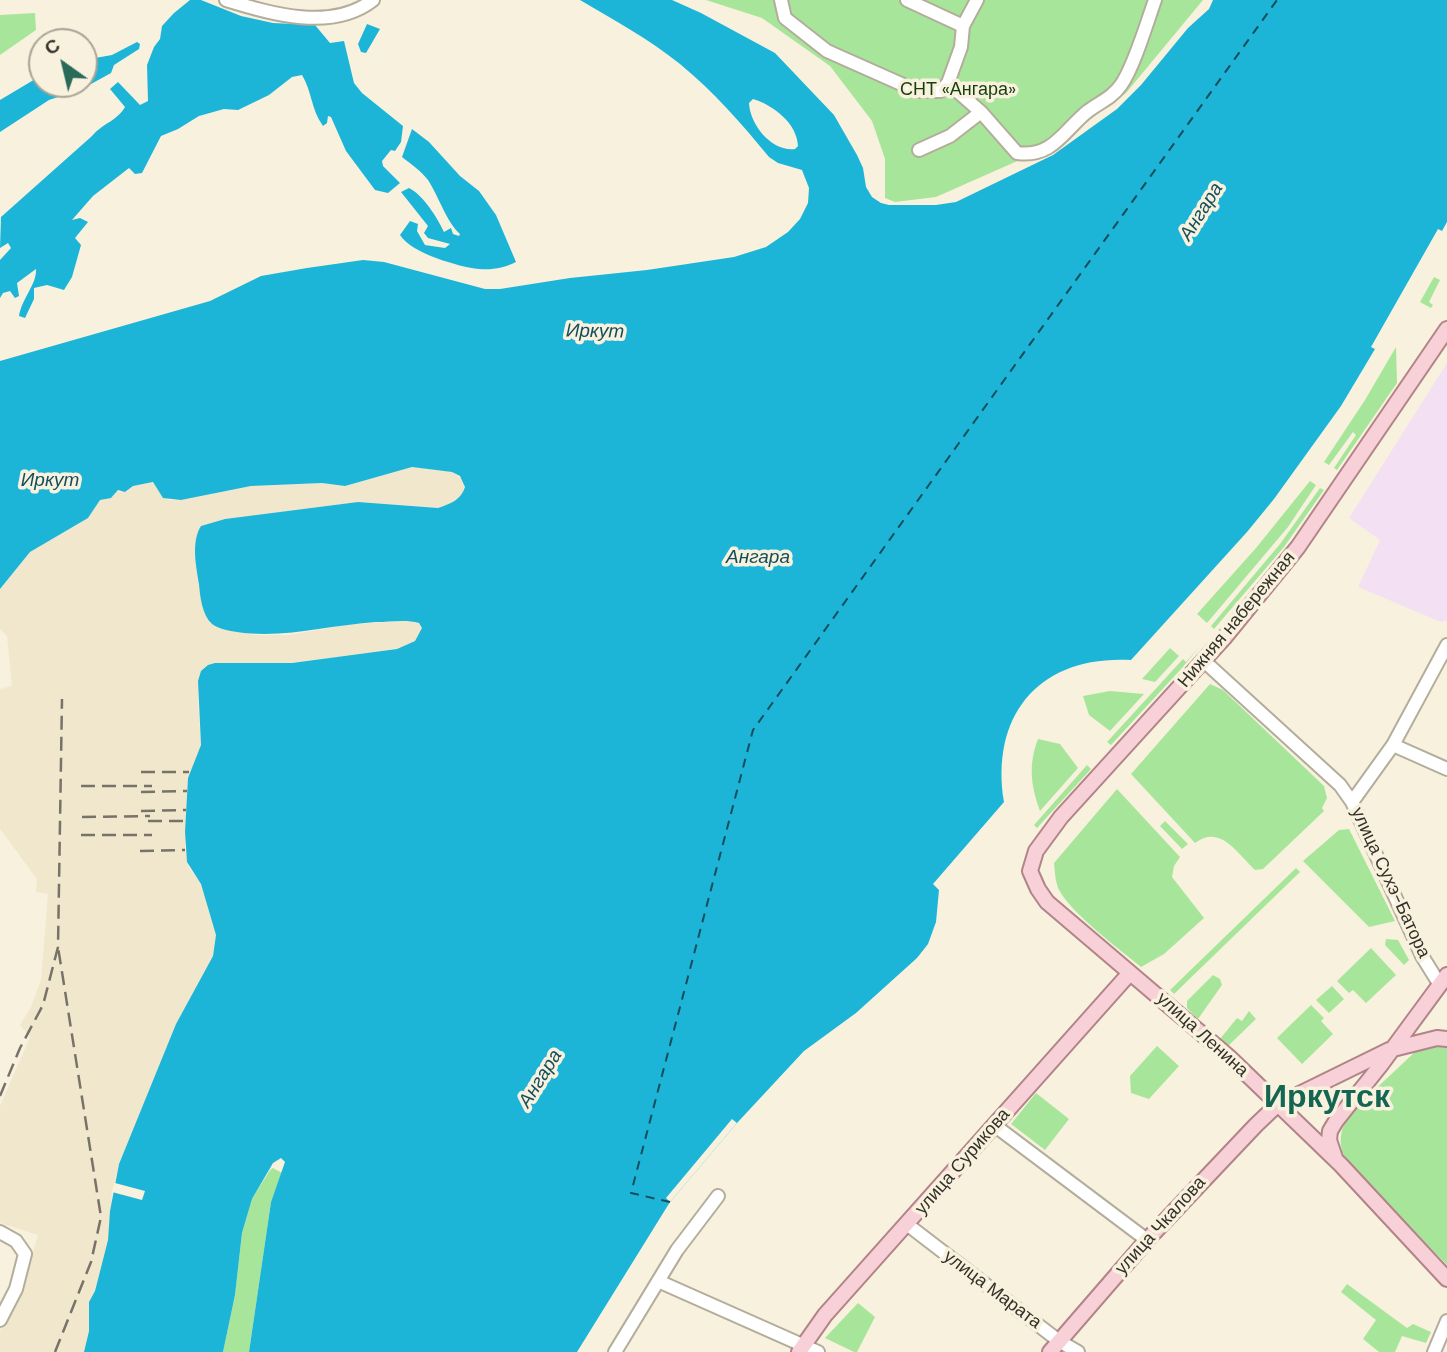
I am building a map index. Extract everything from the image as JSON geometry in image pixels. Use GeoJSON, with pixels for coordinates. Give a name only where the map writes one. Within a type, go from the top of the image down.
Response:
{"type":"FeatureCollection","features":[{"type":"Feature","properties":{"kind":"main road","name":"Нижняя набережная"},"geometry":{"type":"LineString","coordinates":[[1038,889],[1030,872],[1036,850],[1204,661],[1298,547],[1445,337]]}},
{"type":"Feature","properties":{"kind":"main road","name":"улица Ленина"},"geometry":{"type":"LineString","coordinates":[[1038,889],[1047,902],[1129,974],[1154,991],[1229,1056],[1336,1160],[1447,1279]]}},
{"type":"Feature","properties":{"kind":"main road","name":"улица Сурикова"},"geometry":{"type":"LineString","coordinates":[[801,1349],[825,1315],[1129,974]]}},
{"type":"Feature","properties":{"kind":"main road"},"geometry":{"type":"LineString","coordinates":[[1336,1160],[1329,1140],[1330,1131],[1336,1121],[1389,1051],[1445,986]]}},
{"type":"Feature","properties":{"kind":"main road","name":"улица Чкалова"},"geometry":{"type":"LineString","coordinates":[[1055,1347],[1147,1240],[1277,1105],[1389,1051],[1437,1038],[1447,1038]]}},
{"type":"Feature","properties":{"kind":"street"},"geometry":{"type":"LineString","coordinates":[[226,0],[269,12],[325,19],[359,11],[373,0]]}},
{"type":"Feature","properties":{"kind":"street"},"geometry":{"type":"LineString","coordinates":[[781,0],[785,18],[827,51],[917,91],[941,91],[948,83],[961,47],[963,26],[977,0]]}},
{"type":"Feature","properties":{"kind":"street"},"geometry":{"type":"LineString","coordinates":[[907,0],[963,26]]}},
{"type":"Feature","properties":{"kind":"street"},"geometry":{"type":"LineString","coordinates":[[948,83],[981,112],[1017,153],[1038,154],[1070,131],[1084,114],[1109,99],[1123,84],[1155,0]]}},
{"type":"Feature","properties":{"kind":"street"},"geometry":{"type":"LineString","coordinates":[[919,150],[950,136],[981,112]]}},
{"type":"Feature","properties":{"kind":"street"},"geometry":{"type":"LineString","coordinates":[[1352,802],[1393,745],[1447,645]]}},
{"type":"Feature","properties":{"kind":"street","name":"улица Сухэ-Батора"},"geometry":{"type":"LineString","coordinates":[[1204,661],[1340,785],[1352,802],[1422,956],[1445,986]]}},
{"type":"Feature","properties":{"kind":"street"},"geometry":{"type":"LineString","coordinates":[[1393,745],[1447,769]]}},
{"type":"Feature","properties":{"kind":"street"},"geometry":{"type":"LineString","coordinates":[[994,1125],[1147,1240]]}},
{"type":"Feature","properties":{"kind":"street"},"geometry":{"type":"LineString","coordinates":[[615,1352],[677,1250],[718,1196]]}},
{"type":"Feature","properties":{"kind":"street","name":"улица Марата"},"geometry":{"type":"LineString","coordinates":[[908,1225],[1055,1347],[1077,1352]]}},
{"type":"Feature","properties":{"kind":"street"},"geometry":{"type":"LineString","coordinates":[[0,1232],[16,1241],[25,1254],[16,1289],[0,1320]]}},
{"type":"Feature","properties":{"kind":"street"},"geometry":{"type":"LineString","coordinates":[[658,1281],[801,1349],[818,1352]]}},
{"type":"Feature","properties":{"kind":"street"},"geometry":{"type":"LineString","coordinates":[[1434,1352],[1447,1321]]}},
{"type":"Feature","properties":{"kind":"shaded area"},"geometry":{"type":"Polygon","coordinates":[[[1447,363],[1447,621],[1441,622],[1358,587],[1380,540],[1349,518],[1447,363]]]}},
{"type":"Feature","properties":{"kind":"shaded area"},"geometry":{"type":"Polygon","coordinates":[[[412,467],[452,472],[465,481],[463,493],[453,502],[438,508],[358,502],[225,519],[201,526],[201,599],[206,617],[221,629],[255,635],[289,635],[352,624],[404,621],[419,623],[422,628],[415,641],[397,649],[292,663],[215,663],[200,674],[198,704],[201,745],[188,778],[185,848],[189,868],[201,883],[216,935],[213,956],[176,1024],[119,1164],[112,1192],[108,1240],[95,1291],[89,1302],[89,1331],[84,1352],[0,1352],[0,1330],[16,1306],[38,1235],[0,1223],[0,1106],[30,1037],[20,1025],[31,1007],[41,980],[48,894],[36,892],[37,879],[0,829],[0,689],[12,686],[7,636],[0,629],[0,589],[30,552],[88,518],[100,500],[113,497],[115,491],[127,492],[133,486],[154,482],[160,493],[169,500],[181,500],[251,486],[322,483],[345,486],[412,467]]]}},
{"type":"Feature","properties":{"kind":"green space","name":"СНТ «Ангара»"},"geometry":{"type":"Polygon","coordinates":[[[706,0],[1203,0],[1126,93],[1058,143],[936,197],[895,202],[885,198],[885,159],[872,121],[830,66],[762,18],[706,0]]]}},
{"type":"Feature","properties":{"kind":"green space"},"geometry":{"type":"Polygon","coordinates":[[[35,13],[36,28],[28,28],[28,36],[0,55],[0,15],[35,13]]]}},
{"type":"Feature","properties":{"kind":"green space"},"geometry":{"type":"Polygon","coordinates":[[[1434,277],[1440,280],[1429,302],[1433,305],[1431,308],[1420,302],[1434,277]]]}},
{"type":"Feature","properties":{"kind":"green space"},"geometry":{"type":"Polygon","coordinates":[[[1396,347],[1397,383],[1337,470],[1334,468],[1356,435],[1353,432],[1329,465],[1324,462],[1396,347]]]}},
{"type":"Feature","properties":{"kind":"green space"},"geometry":{"type":"Polygon","coordinates":[[[1310,481],[1316,485],[1288,527],[1207,623],[1197,614],[1256,548],[1310,481]]]}},
{"type":"Feature","properties":{"kind":"green space"},"geometry":{"type":"Polygon","coordinates":[[[1320,488],[1324,490],[1284,547],[1214,629],[1211,626],[1280,544],[1320,488]]]}},
{"type":"Feature","properties":{"kind":"green space"},"geometry":{"type":"Polygon","coordinates":[[[1200,646],[1182,668],[1111,745],[1107,742],[1183,659],[1186,662],[1200,646]]]}},
{"type":"Feature","properties":{"kind":"green space"},"geometry":{"type":"Polygon","coordinates":[[[1170,648],[1179,656],[1155,682],[1142,679],[1170,648]]]}},
{"type":"Feature","properties":{"kind":"green space"},"geometry":{"type":"Polygon","coordinates":[[[1210,684],[1223,690],[1324,786],[1327,798],[1322,808],[1324,811],[1263,869],[1255,870],[1235,849],[1220,839],[1204,838],[1195,843],[1131,774],[1210,684]]]}},
{"type":"Feature","properties":{"kind":"green space"},"geometry":{"type":"Polygon","coordinates":[[[1110,691],[1144,694],[1110,731],[1089,715],[1083,696],[1110,691]]]}},
{"type":"Feature","properties":{"kind":"green space"},"geometry":{"type":"Polygon","coordinates":[[[1038,739],[1060,744],[1078,768],[1040,811],[1032,775],[1038,739]]]}},
{"type":"Feature","properties":{"kind":"green space"},"geometry":{"type":"Polygon","coordinates":[[[1087,765],[1091,769],[1037,828],[1034,825],[1087,765]]]}},
{"type":"Feature","properties":{"kind":"green space"},"geometry":{"type":"Polygon","coordinates":[[[1117,789],[1180,857],[1174,866],[1172,877],[1204,918],[1164,954],[1141,967],[1074,910],[1059,890],[1055,876],[1054,863],[1117,789]]]}},
{"type":"Feature","properties":{"kind":"green space"},"geometry":{"type":"Polygon","coordinates":[[[1165,821],[1188,844],[1182,849],[1160,826],[1165,821]]]}},
{"type":"Feature","properties":{"kind":"green space"},"geometry":{"type":"Polygon","coordinates":[[[1349,829],[1395,921],[1369,927],[1303,861],[1339,830],[1349,829]]]}},
{"type":"Feature","properties":{"kind":"green space"},"geometry":{"type":"Polygon","coordinates":[[[1296,868],[1300,872],[1174,994],[1170,990],[1296,868]]]}},
{"type":"Feature","properties":{"kind":"green space"},"geometry":{"type":"Polygon","coordinates":[[[1386,939],[1398,940],[1409,960],[1404,965],[1385,945],[1386,939]]]}},
{"type":"Feature","properties":{"kind":"green space"},"geometry":{"type":"Polygon","coordinates":[[[1371,948],[1396,975],[1366,1003],[1353,990],[1349,993],[1337,981],[1371,948]]]}},
{"type":"Feature","properties":{"kind":"green space"},"geometry":{"type":"Polygon","coordinates":[[[1213,975],[1220,979],[1222,985],[1198,1019],[1187,1008],[1187,1001],[1213,975]]]}},
{"type":"Feature","properties":{"kind":"green space"},"geometry":{"type":"Polygon","coordinates":[[[1332,986],[1344,999],[1329,1013],[1316,1000],[1332,986]]]}},
{"type":"Feature","properties":{"kind":"green space"},"geometry":{"type":"Polygon","coordinates":[[[1311,1005],[1324,1018],[1321,1021],[1333,1034],[1302,1064],[1277,1038],[1311,1005]]]}},
{"type":"Feature","properties":{"kind":"green space"},"geometry":{"type":"Polygon","coordinates":[[[1249,1011],[1256,1019],[1228,1046],[1220,1039],[1237,1018],[1242,1021],[1249,1011]]]}},
{"type":"Feature","properties":{"kind":"green space"},"geometry":{"type":"Polygon","coordinates":[[[1434,1045],[1447,1047],[1447,1265],[1346,1161],[1341,1141],[1342,1129],[1352,1111],[1417,1050],[1434,1045]]]}},
{"type":"Feature","properties":{"kind":"green space"},"geometry":{"type":"Polygon","coordinates":[[[1157,1046],[1179,1066],[1149,1099],[1131,1093],[1130,1076],[1157,1046]]]}},
{"type":"Feature","properties":{"kind":"green space"},"geometry":{"type":"Polygon","coordinates":[[[1036,1093],[1069,1119],[1045,1150],[1011,1124],[1036,1093]]]}},
{"type":"Feature","properties":{"kind":"green space"},"geometry":{"type":"Polygon","coordinates":[[[273,1168],[282,1173],[271,1202],[249,1352],[223,1352],[235,1295],[242,1233],[252,1199],[273,1168]]]}},
{"type":"Feature","properties":{"kind":"green space"},"geometry":{"type":"Polygon","coordinates":[[[1347,1284],[1407,1328],[1413,1324],[1431,1332],[1426,1343],[1402,1336],[1395,1352],[1379,1352],[1363,1339],[1376,1320],[1341,1292],[1347,1284]]]}},
{"type":"Feature","properties":{"kind":"green space"},"geometry":{"type":"Polygon","coordinates":[[[858,1303],[875,1317],[857,1352],[854,1352],[825,1338],[858,1303]]]}},
{"type":"Feature","properties":{"kind":"water"},"geometry":{"type":"Polygon","coordinates":[[[190,0],[201,0],[241,16],[273,23],[315,25],[330,43],[344,41],[354,83],[362,93],[403,126],[401,142],[395,151],[391,150],[382,161],[383,166],[400,183],[388,193],[375,190],[346,151],[331,117],[328,116],[327,123],[323,126],[319,120],[302,75],[292,77],[269,95],[238,110],[224,109],[199,116],[161,136],[142,173],[135,174],[129,168],[93,196],[72,220],[80,218],[88,222],[75,238],[81,245],[72,277],[64,290],[47,285],[34,288],[34,299],[25,318],[19,316],[36,269],[17,283],[19,296],[15,298],[10,291],[3,293],[0,298],[0,260],[11,248],[8,243],[0,248],[1,217],[122,112],[125,107],[110,89],[118,82],[140,105],[148,101],[147,65],[160,39],[162,26],[190,0]]]}},
{"type":"Feature","properties":{"kind":"water","name":"Ангара"},"geometry":{"type":"Polygon","coordinates":[[[580,0],[672,0],[775,53],[834,115],[857,155],[863,168],[866,187],[872,197],[889,205],[936,205],[956,202],[1053,155],[1117,109],[1141,85],[1188,28],[1209,9],[1213,0],[1447,0],[1447,222],[1442,231],[1438,229],[1371,347],[1375,349],[1341,406],[1247,532],[1131,660],[1099,661],[1071,668],[1048,679],[1028,696],[1014,717],[1005,742],[1002,770],[1004,802],[933,884],[939,890],[936,922],[928,944],[917,958],[856,1013],[804,1051],[737,1123],[670,1202],[577,1352],[249,1352],[271,1202],[285,1162],[281,1158],[273,1163],[252,1199],[242,1233],[235,1295],[223,1352],[84,1352],[89,1331],[89,1302],[95,1291],[108,1240],[110,1211],[119,1164],[176,1024],[213,956],[216,935],[201,884],[187,862],[185,832],[188,778],[201,745],[198,681],[201,671],[215,663],[292,663],[397,649],[415,641],[422,628],[419,623],[403,621],[272,634],[237,632],[218,627],[209,620],[201,600],[195,554],[198,532],[201,526],[225,519],[358,502],[438,508],[458,498],[465,487],[460,476],[452,472],[412,467],[345,486],[322,483],[251,486],[181,500],[163,498],[153,482],[133,486],[125,492],[118,490],[111,498],[100,500],[88,518],[30,552],[0,589],[0,361],[210,301],[261,276],[307,268],[363,260],[384,262],[485,289],[500,289],[734,257],[766,247],[788,232],[800,219],[808,203],[809,188],[802,170],[778,163],[769,157],[727,108],[680,64],[644,38],[580,0]],[[753,99],[749,103],[758,128],[778,146],[795,149],[798,146],[797,138],[789,123],[776,110],[753,99]]]}},
{"type":"Feature","properties":{"kind":"water"},"geometry":{"type":"Polygon","coordinates":[[[367,24],[380,29],[366,53],[361,52],[358,44],[367,24]]]}},
{"type":"Feature","properties":{"kind":"water"},"geometry":{"type":"Polygon","coordinates":[[[137,42],[140,44],[139,49],[114,65],[111,73],[98,80],[98,58],[112,55],[137,42]]]}},
{"type":"Feature","properties":{"kind":"water"},"geometry":{"type":"Polygon","coordinates":[[[28,83],[28,98],[55,98],[0,132],[0,100],[28,83]]]}},
{"type":"Feature","properties":{"kind":"water"},"geometry":{"type":"Polygon","coordinates":[[[412,129],[479,191],[496,215],[516,262],[489,269],[460,265],[414,248],[400,235],[410,221],[418,224],[417,231],[425,245],[445,248],[450,244],[428,238],[424,233],[428,226],[401,192],[409,188],[429,207],[444,232],[451,228],[453,234],[460,234],[428,180],[402,157],[412,129]]]}},
{"type":"Feature","properties":{"kind":"pier"},"geometry":{"type":"Polygon","coordinates":[[[732,1119],[737,1123],[670,1202],[666,1198],[732,1119]]]}},
{"type":"Feature","properties":{"kind":"pier"},"geometry":{"type":"Polygon","coordinates":[[[115,1183],[145,1191],[142,1200],[112,1192],[115,1183]]]}},
{"type":"Feature","properties":{"kind":"ferry route"},"geometry":{"type":"LineString","coordinates":[[670,1202],[631,1193],[753,730],[1277,0]]}},
{"type":"Feature","properties":{"kind":"railway"},"geometry":{"type":"LineString","coordinates":[[0,1096],[20,1048],[43,1005],[58,947],[62,699]]}},
{"type":"Feature","properties":{"kind":"railway"},"geometry":{"type":"LineString","coordinates":[[141,772],[189,772]]}},
{"type":"Feature","properties":{"kind":"railway"},"geometry":{"type":"LineString","coordinates":[[81,786],[152,786]]}},
{"type":"Feature","properties":{"kind":"railway"},"geometry":{"type":"LineString","coordinates":[[141,792],[187,791]]}},
{"type":"Feature","properties":{"kind":"railway"},"geometry":{"type":"LineString","coordinates":[[141,811],[186,810]]}},
{"type":"Feature","properties":{"kind":"railway"},"geometry":{"type":"LineString","coordinates":[[82,817],[150,816]]}},
{"type":"Feature","properties":{"kind":"railway"},"geometry":{"type":"LineString","coordinates":[[148,821],[185,821]]}},
{"type":"Feature","properties":{"kind":"railway"},"geometry":{"type":"LineString","coordinates":[[81,835],[152,835]]}},
{"type":"Feature","properties":{"kind":"railway"},"geometry":{"type":"LineString","coordinates":[[140,851],[185,850]]}},
{"type":"Feature","properties":{"kind":"railway"},"geometry":{"type":"LineString","coordinates":[[55,1352],[91,1262],[101,1217],[58,947]]}},
{"type":"Feature","properties":{"kind":"district","name":"Иркутск"},"geometry":{"type":"Point","coordinates":[1327,1099]}},
{"type":"Feature","properties":{"kind":"water label","name":"Иркут"},"geometry":{"type":"Point","coordinates":[595,332]}},
{"type":"Feature","properties":{"kind":"water label","name":"Иркут"},"geometry":{"type":"Point","coordinates":[50,481]}}]}
